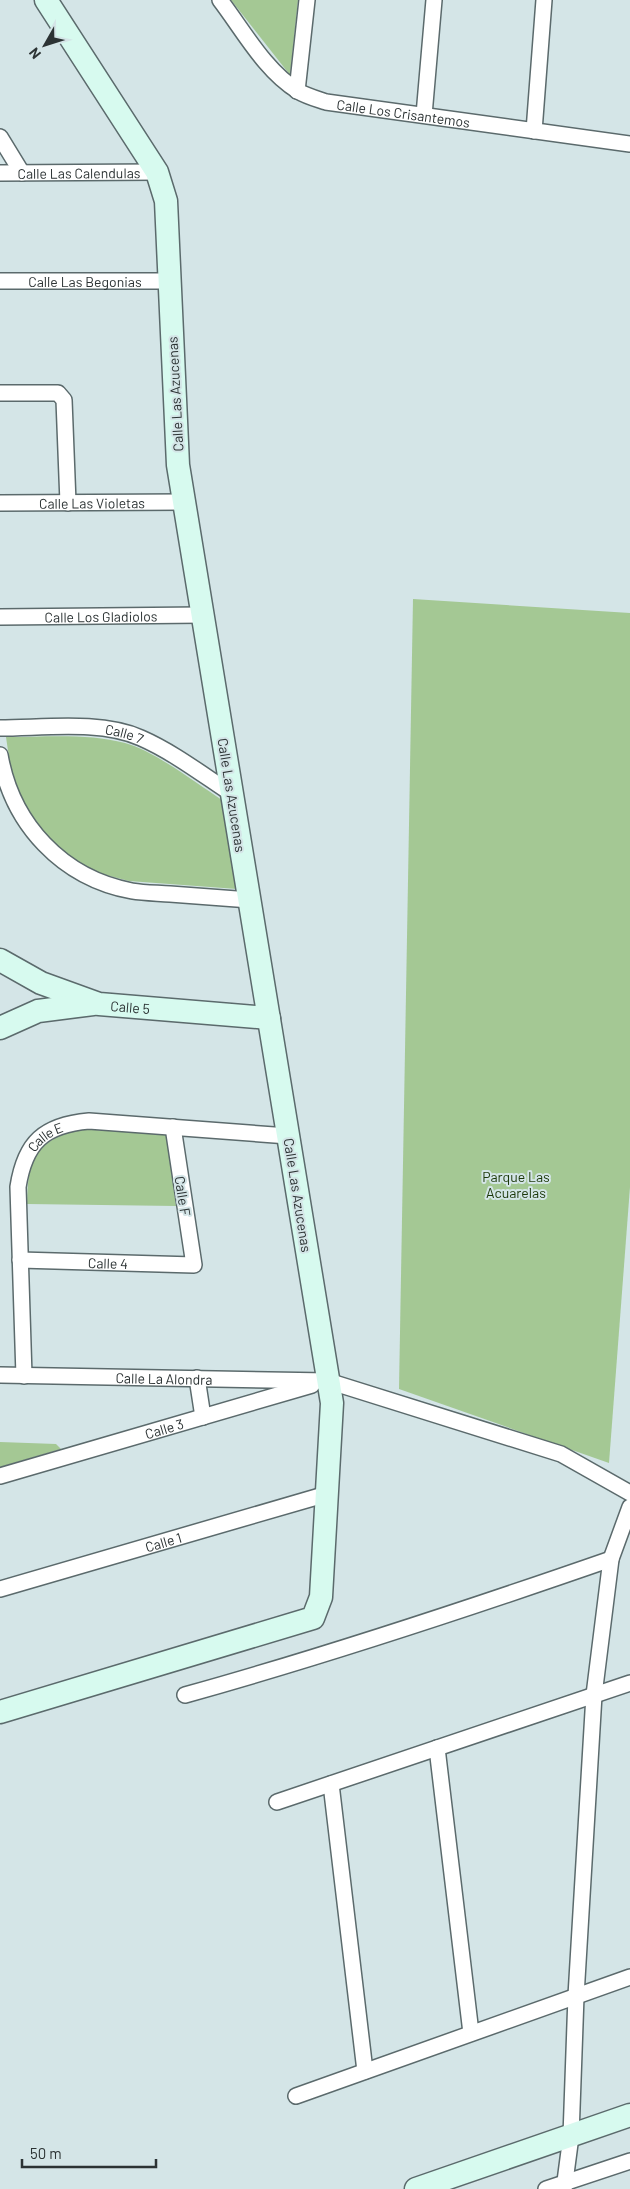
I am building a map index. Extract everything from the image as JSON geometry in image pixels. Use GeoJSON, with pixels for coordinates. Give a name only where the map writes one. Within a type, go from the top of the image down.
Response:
{"type":"FeatureCollection","features":[{"type":"Feature","properties":{"kind":"street","name":"Calle Las Azucenas"},"geometry":{"type":"LineString","coordinates":[[0,1712],[313,1618],[321,1597],[332,1403],[178,465],[166,201],[156,172],[46,0]]}},
{"type":"Feature","properties":{"kind":"street","name":"Calle Los Crisantemos"},"geometry":{"type":"LineString","coordinates":[[220,0],[260,54],[282,78],[298,91],[326,102],[630,144]]}},
{"type":"Feature","properties":{"kind":"street"},"geometry":{"type":"LineString","coordinates":[[298,91],[307,0]]}},
{"type":"Feature","properties":{"kind":"street"},"geometry":{"type":"LineString","coordinates":[[424,115],[434,0]]}},
{"type":"Feature","properties":{"kind":"street"},"geometry":{"type":"LineString","coordinates":[[534,131],[544,0]]}},
{"type":"Feature","properties":{"kind":"street"},"geometry":{"type":"LineString","coordinates":[[0,137],[22,172]]}},
{"type":"Feature","properties":{"kind":"street","name":"Calle Las Calendulas"},"geometry":{"type":"LineString","coordinates":[[0,173],[156,172]]}},
{"type":"Feature","properties":{"kind":"street","name":"Calle Las Begonias"},"geometry":{"type":"LineString","coordinates":[[0,281],[169,281]]}},
{"type":"Feature","properties":{"kind":"street"},"geometry":{"type":"LineString","coordinates":[[0,393],[58,392],[64,400],[68,503]]}},
{"type":"Feature","properties":{"kind":"street","name":"Calle Las Violetas"},"geometry":{"type":"LineString","coordinates":[[0,503],[185,502]]}},
{"type":"Feature","properties":{"kind":"street","name":"Calle Los Gladiolos"},"geometry":{"type":"LineString","coordinates":[[0,617],[203,615]]}},
{"type":"Feature","properties":{"kind":"street","name":"Calle 7"},"geometry":{"type":"LineString","coordinates":[[0,728],[96,728],[140,737],[161,748],[232,794]]}},
{"type":"Feature","properties":{"kind":"street"},"geometry":{"type":"LineString","coordinates":[[0,755],[3,774],[12,799],[25,822],[42,843],[62,861],[84,875],[108,885],[133,891],[250,900]]}},
{"type":"Feature","properties":{"kind":"street","name":"Calle 5"},"geometry":{"type":"LineString","coordinates":[[0,960],[41,983],[99,1004],[269,1018]]}},
{"type":"Feature","properties":{"kind":"street"},"geometry":{"type":"LineString","coordinates":[[0,1028],[38,1011],[68,1006],[99,1004]]}},
{"type":"Feature","properties":{"kind":"street","name":"Calle E"},"geometry":{"type":"LineString","coordinates":[[24,1376],[18,1187],[21,1167],[31,1147],[47,1132],[67,1123],[89,1121],[288,1136]]}},
{"type":"Feature","properties":{"kind":"street","name":"Calle F"},"geometry":{"type":"LineString","coordinates":[[173,1127],[194,1265]]}},
{"type":"Feature","properties":{"kind":"street","name":"Calle 4"},"geometry":{"type":"LineString","coordinates":[[20,1260],[194,1265]]}},
{"type":"Feature","properties":{"kind":"street","name":"Calle La Alondra"},"geometry":{"type":"LineString","coordinates":[[0,1375],[328,1380],[561,1454],[630,1494]]}},
{"type":"Feature","properties":{"kind":"street"},"geometry":{"type":"LineString","coordinates":[[197,1378],[204,1417]]}},
{"type":"Feature","properties":{"kind":"street","name":"Calle 3"},"geometry":{"type":"LineString","coordinates":[[0,1476],[328,1380]]}},
{"type":"Feature","properties":{"kind":"street","name":"Calle 1"},"geometry":{"type":"LineString","coordinates":[[0,1589],[327,1494]]}},
{"type":"Feature","properties":{"kind":"street"},"geometry":{"type":"LineString","coordinates":[[564,2186],[571,2136],[576,1996],[594,1695],[611,1559],[630,1507]]}},
{"type":"Feature","properties":{"kind":"street"},"geometry":{"type":"LineString","coordinates":[[185,1695],[280,1669],[414,1627],[611,1559]]}},
{"type":"Feature","properties":{"kind":"street"},"geometry":{"type":"LineString","coordinates":[[277,1802],[630,1683]]}},
{"type":"Feature","properties":{"kind":"street"},"geometry":{"type":"LineString","coordinates":[[437,1748],[471,2033]]}},
{"type":"Feature","properties":{"kind":"street"},"geometry":{"type":"LineString","coordinates":[[331,1784],[365,2071]]}},
{"type":"Feature","properties":{"kind":"street"},"geometry":{"type":"LineString","coordinates":[[296,2096],[630,1977]]}},
{"type":"Feature","properties":{"kind":"street"},"geometry":{"type":"LineString","coordinates":[[416,2189],[630,2115]]}},
{"type":"Feature","properties":{"kind":"street"},"geometry":{"type":"LineString","coordinates":[[546,2189],[564,2186],[630,2162]]}},
{"type":"Feature","properties":{"kind":"green space"},"geometry":{"type":"Polygon","coordinates":[[[231,0],[298,0],[290,75],[231,0]]]}},
{"type":"Feature","properties":{"kind":"green space","name":"Parque Las Acuarelas"},"geometry":{"type":"Polygon","coordinates":[[[413,599],[630,613],[630,1187],[609,1463],[399,1389],[413,599]]]}},
{"type":"Feature","properties":{"kind":"green space"},"geometry":{"type":"Polygon","coordinates":[[[66,736],[111,740],[148,752],[174,768],[222,800],[237,889],[129,881],[98,873],[71,859],[47,836],[27,808],[12,778],[6,737],[66,736]]]}},
{"type":"Feature","properties":{"kind":"green space"},"geometry":{"type":"Polygon","coordinates":[[[78,1129],[166,1134],[176,1206],[27,1204],[29,1175],[36,1155],[42,1147],[51,1141],[78,1129]]]}},
{"type":"Feature","properties":{"kind":"green space"},"geometry":{"type":"Polygon","coordinates":[[[0,1442],[56,1444],[61,1449],[0,1467],[0,1442]]]}}]}
